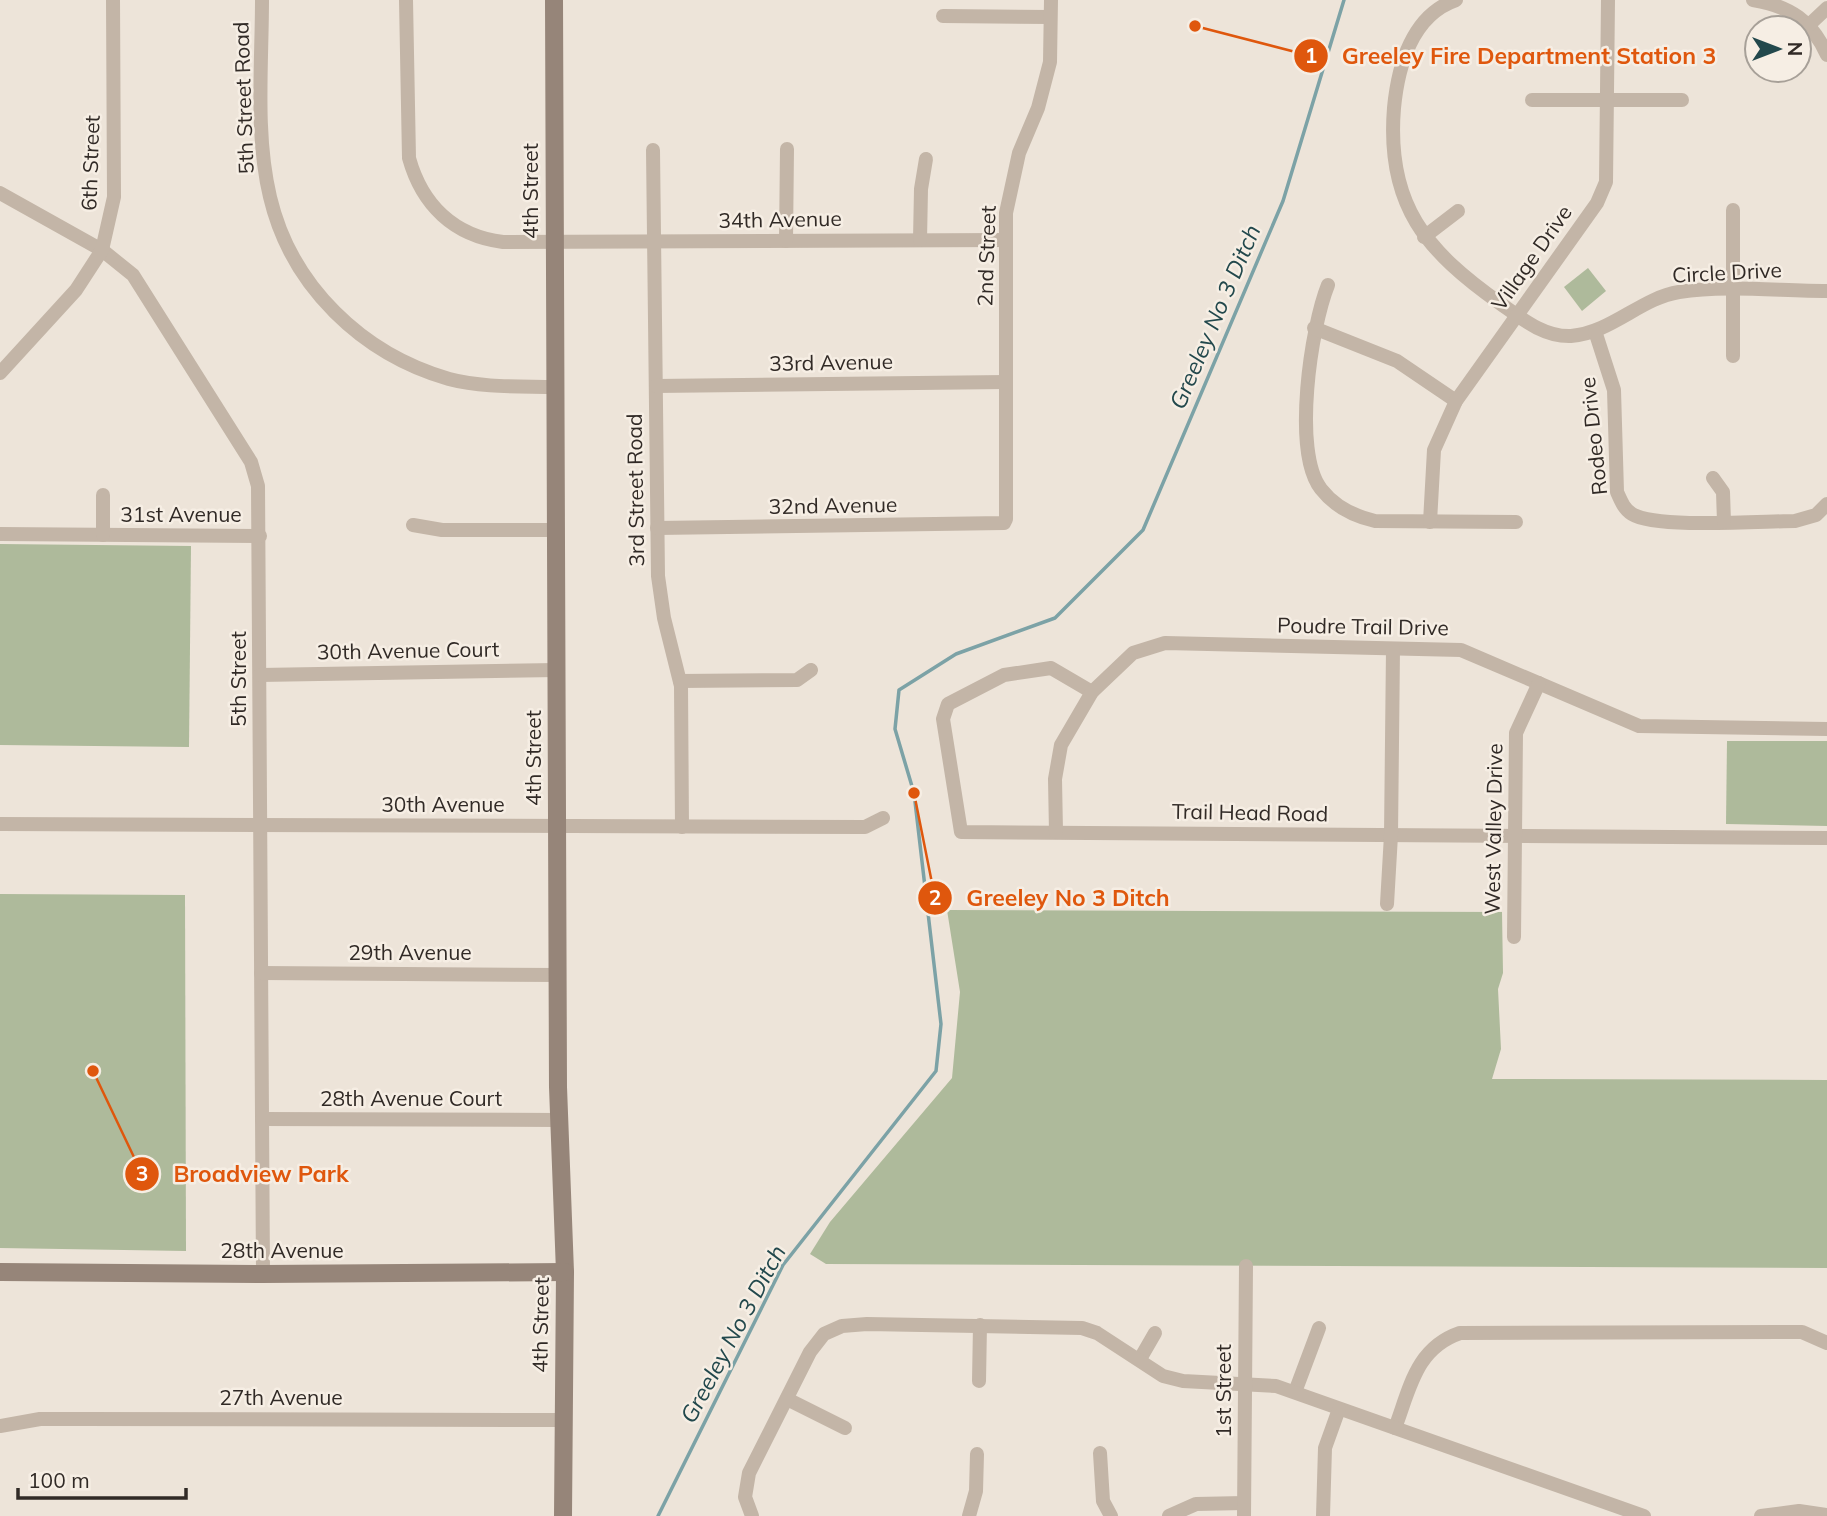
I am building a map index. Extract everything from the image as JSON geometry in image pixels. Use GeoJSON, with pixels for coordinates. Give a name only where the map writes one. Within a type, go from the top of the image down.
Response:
{"type":"FeatureCollection","features":[{"type":"Feature","properties":{"kind":"main road","name":"4th Street"},"geometry":{"type":"LineString","coordinates":[[554,0],[559,1120],[565,1272],[563,1516]]}},
{"type":"Feature","properties":{"kind":"main road","name":"28th Avenue"},"geometry":{"type":"LineString","coordinates":[[0,1272],[565,1272]]}},
{"type":"Feature","properties":{"kind":"street","name":"6th Street"},"geometry":{"type":"LineString","coordinates":[[0,372],[76,289],[102,250],[114,197],[113,0]]}},
{"type":"Feature","properties":{"kind":"street","name":"5th Street Road"},"geometry":{"type":"LineString","coordinates":[[262,0],[264,157],[270,197],[282,234],[308,282],[344,322],[401,361],[450,379],[491,386],[555,387]]}},
{"type":"Feature","properties":{"kind":"street","name":"34th Avenue"},"geometry":{"type":"LineString","coordinates":[[405,0],[407,147],[415,180],[445,219],[471,235],[503,242],[1006,240]]}},
{"type":"Feature","properties":{"kind":"street","name":"2nd Street"},"geometry":{"type":"LineString","coordinates":[[1006,519],[1006,213],[1019,153],[1038,108],[1049,62],[1051,0]]}},
{"type":"Feature","properties":{"kind":"street"},"geometry":{"type":"LineString","coordinates":[[1456,0],[1441,5],[1420,27],[1404,58],[1396,97],[1396,170],[1401,194],[1413,221],[1424,237],[1468,282],[1516,315],[1554,335],[1573,336],[1595,331]]}},
{"type":"Feature","properties":{"kind":"street","name":"Village Drive"},"geometry":{"type":"LineString","coordinates":[[1430,522],[1434,450],[1457,401],[1597,203],[1606,182],[1608,0]]}},
{"type":"Feature","properties":{"kind":"street"},"geometry":{"type":"LineString","coordinates":[[1753,0],[1781,7],[1793,14]]}},
{"type":"Feature","properties":{"kind":"street"},"geometry":{"type":"LineString","coordinates":[[1813,21],[1827,8]]}},
{"type":"Feature","properties":{"kind":"street"},"geometry":{"type":"LineString","coordinates":[[943,16],[1051,17]]}},
{"type":"Feature","properties":{"kind":"street"},"geometry":{"type":"LineString","coordinates":[[1813,29],[1827,55]]}},
{"type":"Feature","properties":{"kind":"street"},"geometry":{"type":"LineString","coordinates":[[1532,100],[1682,100]]}},
{"type":"Feature","properties":{"kind":"street"},"geometry":{"type":"LineString","coordinates":[[786,241],[787,149]]}},
{"type":"Feature","properties":{"kind":"street","name":"3rd Street Road"},"geometry":{"type":"LineString","coordinates":[[653,150],[658,576],[664,618],[680,681],[682,827]]}},
{"type":"Feature","properties":{"kind":"street"},"geometry":{"type":"LineString","coordinates":[[920,240],[921,190],[926,159]]}},
{"type":"Feature","properties":{"kind":"street","name":"5th Street"},"geometry":{"type":"LineString","coordinates":[[0,193],[102,250],[134,275],[251,462],[258,486],[263,1274]]}},
{"type":"Feature","properties":{"kind":"street"},"geometry":{"type":"LineString","coordinates":[[1732,210],[1732,356]]}},
{"type":"Feature","properties":{"kind":"street"},"geometry":{"type":"LineString","coordinates":[[1424,237],[1458,211]]}},
{"type":"Feature","properties":{"kind":"street"},"geometry":{"type":"LineString","coordinates":[[1328,285],[1314,328],[1309,355],[1310,460],[1315,478],[1323,491],[1338,506],[1357,517],[1375,521],[1516,522]]}},
{"type":"Feature","properties":{"kind":"street","name":"Circle Drive"},"geometry":{"type":"LineString","coordinates":[[1595,331],[1665,296],[1679,292],[1827,291]]}},
{"type":"Feature","properties":{"kind":"street"},"geometry":{"type":"LineString","coordinates":[[1314,328],[1397,361],[1457,401]]}},
{"type":"Feature","properties":{"kind":"street","name":"Rodeo Drive"},"geometry":{"type":"LineString","coordinates":[[1595,331],[1614,390],[1615,476],[1623,506],[1646,520],[1724,522],[1795,521],[1816,515],[1827,504]]}},
{"type":"Feature","properties":{"kind":"street","name":"33rd Avenue"},"geometry":{"type":"LineString","coordinates":[[656,386],[1006,382]]}},
{"type":"Feature","properties":{"kind":"street"},"geometry":{"type":"LineString","coordinates":[[1713,478],[1723,492],[1724,522]]}},
{"type":"Feature","properties":{"kind":"street","name":"31st Avenue"},"geometry":{"type":"LineString","coordinates":[[103,495],[103,535]]}},
{"type":"Feature","properties":{"kind":"street","name":"32nd Avenue"},"geometry":{"type":"LineString","coordinates":[[657,528],[990,525],[1003,523],[1006,519]]}},
{"type":"Feature","properties":{"kind":"street"},"geometry":{"type":"LineString","coordinates":[[413,525],[442,530],[556,530]]}},
{"type":"Feature","properties":{"kind":"street","name":"31st Avenue"},"geometry":{"type":"LineString","coordinates":[[0,534],[260,536]]}},
{"type":"Feature","properties":{"kind":"street","name":"Poudre Trail Drive"},"geometry":{"type":"LineString","coordinates":[[1056,832],[1055,779],[1061,745],[1092,692],[1133,653],[1165,643],[1461,650],[1639,726],[1827,729]]}},
{"type":"Feature","properties":{"kind":"street"},"geometry":{"type":"LineString","coordinates":[[1387,904],[1391,835],[1393,649]]}},
{"type":"Feature","properties":{"kind":"street","name":"Trail Head Road"},"geometry":{"type":"LineString","coordinates":[[1092,692],[1051,668],[1003,675],[948,704],[944,711],[961,832],[1827,838]]}},
{"type":"Feature","properties":{"kind":"street","name":"30th Avenue Court"},"geometry":{"type":"LineString","coordinates":[[260,675],[556,670]]}},
{"type":"Feature","properties":{"kind":"street"},"geometry":{"type":"LineString","coordinates":[[680,681],[797,680],[811,670]]}},
{"type":"Feature","properties":{"kind":"street","name":"West Valley Drive"},"geometry":{"type":"LineString","coordinates":[[1514,937],[1516,733],[1539,683]]}},
{"type":"Feature","properties":{"kind":"street","name":"30th Avenue"},"geometry":{"type":"LineString","coordinates":[[0,824],[865,827],[883,818]]}},
{"type":"Feature","properties":{"kind":"street","name":"29th Avenue"},"geometry":{"type":"LineString","coordinates":[[261,972],[558,975]]}},
{"type":"Feature","properties":{"kind":"street","name":"28th Avenue Court"},"geometry":{"type":"LineString","coordinates":[[262,1119],[559,1120]]}},
{"type":"Feature","properties":{"kind":"street","name":"1st Street"},"geometry":{"type":"LineString","coordinates":[[1244,1510],[1246,1266]]}},
{"type":"Feature","properties":{"kind":"street"},"geometry":{"type":"LineString","coordinates":[[752,1516],[745,1497],[749,1473],[810,1352],[831,1330],[867,1324],[1082,1328],[1140,1359],[1163,1376],[1183,1381],[1267,1384],[1295,1392],[1644,1516]]}},
{"type":"Feature","properties":{"kind":"street"},"geometry":{"type":"LineString","coordinates":[[979,1381],[980,1325]]}},
{"type":"Feature","properties":{"kind":"street"},"geometry":{"type":"LineString","coordinates":[[1295,1392],[1319,1328]]}},
{"type":"Feature","properties":{"kind":"street"},"geometry":{"type":"LineString","coordinates":[[1395,1428],[1426,1352],[1442,1339],[1460,1333],[1802,1332],[1827,1343]]}},
{"type":"Feature","properties":{"kind":"street"},"geometry":{"type":"LineString","coordinates":[[1140,1359],[1155,1333]]}},
{"type":"Feature","properties":{"kind":"street"},"geometry":{"type":"LineString","coordinates":[[787,1399],[845,1428]]}},
{"type":"Feature","properties":{"kind":"street"},"geometry":{"type":"LineString","coordinates":[[1323,1516],[1325,1448],[1339,1409]]}},
{"type":"Feature","properties":{"kind":"street","name":"27th Avenue"},"geometry":{"type":"LineString","coordinates":[[0,1426],[40,1419],[563,1420]]}},
{"type":"Feature","properties":{"kind":"street"},"geometry":{"type":"LineString","coordinates":[[1100,1453],[1103,1501],[1111,1516]]}},
{"type":"Feature","properties":{"kind":"street"},"geometry":{"type":"LineString","coordinates":[[969,1516],[976,1491],[977,1454]]}},
{"type":"Feature","properties":{"kind":"street"},"geometry":{"type":"LineString","coordinates":[[1169,1516],[1196,1504],[1244,1510]]}},
{"type":"Feature","properties":{"kind":"street"},"geometry":{"type":"LineString","coordinates":[[1761,1516],[1799,1511],[1827,1515]]}},
{"type":"Feature","properties":{"kind":"green space"},"geometry":{"type":"Polygon","coordinates":[[[1588,268],[1606,291],[1582,311],[1564,287],[1588,268]]]}},
{"type":"Feature","properties":{"kind":"green space"},"geometry":{"type":"Polygon","coordinates":[[[0,544],[191,546],[189,747],[0,745],[0,544]]]}},
{"type":"Feature","properties":{"kind":"green space"},"geometry":{"type":"Polygon","coordinates":[[[1727,741],[1827,741],[1827,826],[1726,824],[1727,741]]]}},
{"type":"Feature","properties":{"kind":"green space"},"geometry":{"type":"Polygon","coordinates":[[[0,894],[185,895],[186,1251],[0,1248],[0,894]]]}},
{"type":"Feature","properties":{"kind":"green space"},"geometry":{"type":"Polygon","coordinates":[[[947,910],[1502,912],[1503,973],[1498,989],[1501,1049],[1492,1079],[1827,1080],[1827,1268],[826,1264],[810,1254],[830,1222],[952,1078],[960,992],[947,910]]]}},
{"type":"Feature","properties":{"kind":"waterway","name":"Greeley No 3 Ditch"},"geometry":{"type":"LineString","coordinates":[[658,1516],[783,1265],[936,1071],[941,1024],[914,793],[895,729],[899,690],[956,654],[1055,618],[1143,530],[1283,201],[1344,0]]}},
{"type":"Feature","properties":{"kind":"place","name":"Greeley Fire Department Station 3"},"geometry":{"type":"Point","coordinates":[1195,26]}},
{"type":"Feature","properties":{"kind":"place","name":"Greeley No 3 Ditch"},"geometry":{"type":"Point","coordinates":[914,793]}},
{"type":"Feature","properties":{"kind":"place","name":"Broadview Park"},"geometry":{"type":"Point","coordinates":[93,1071]}}]}
